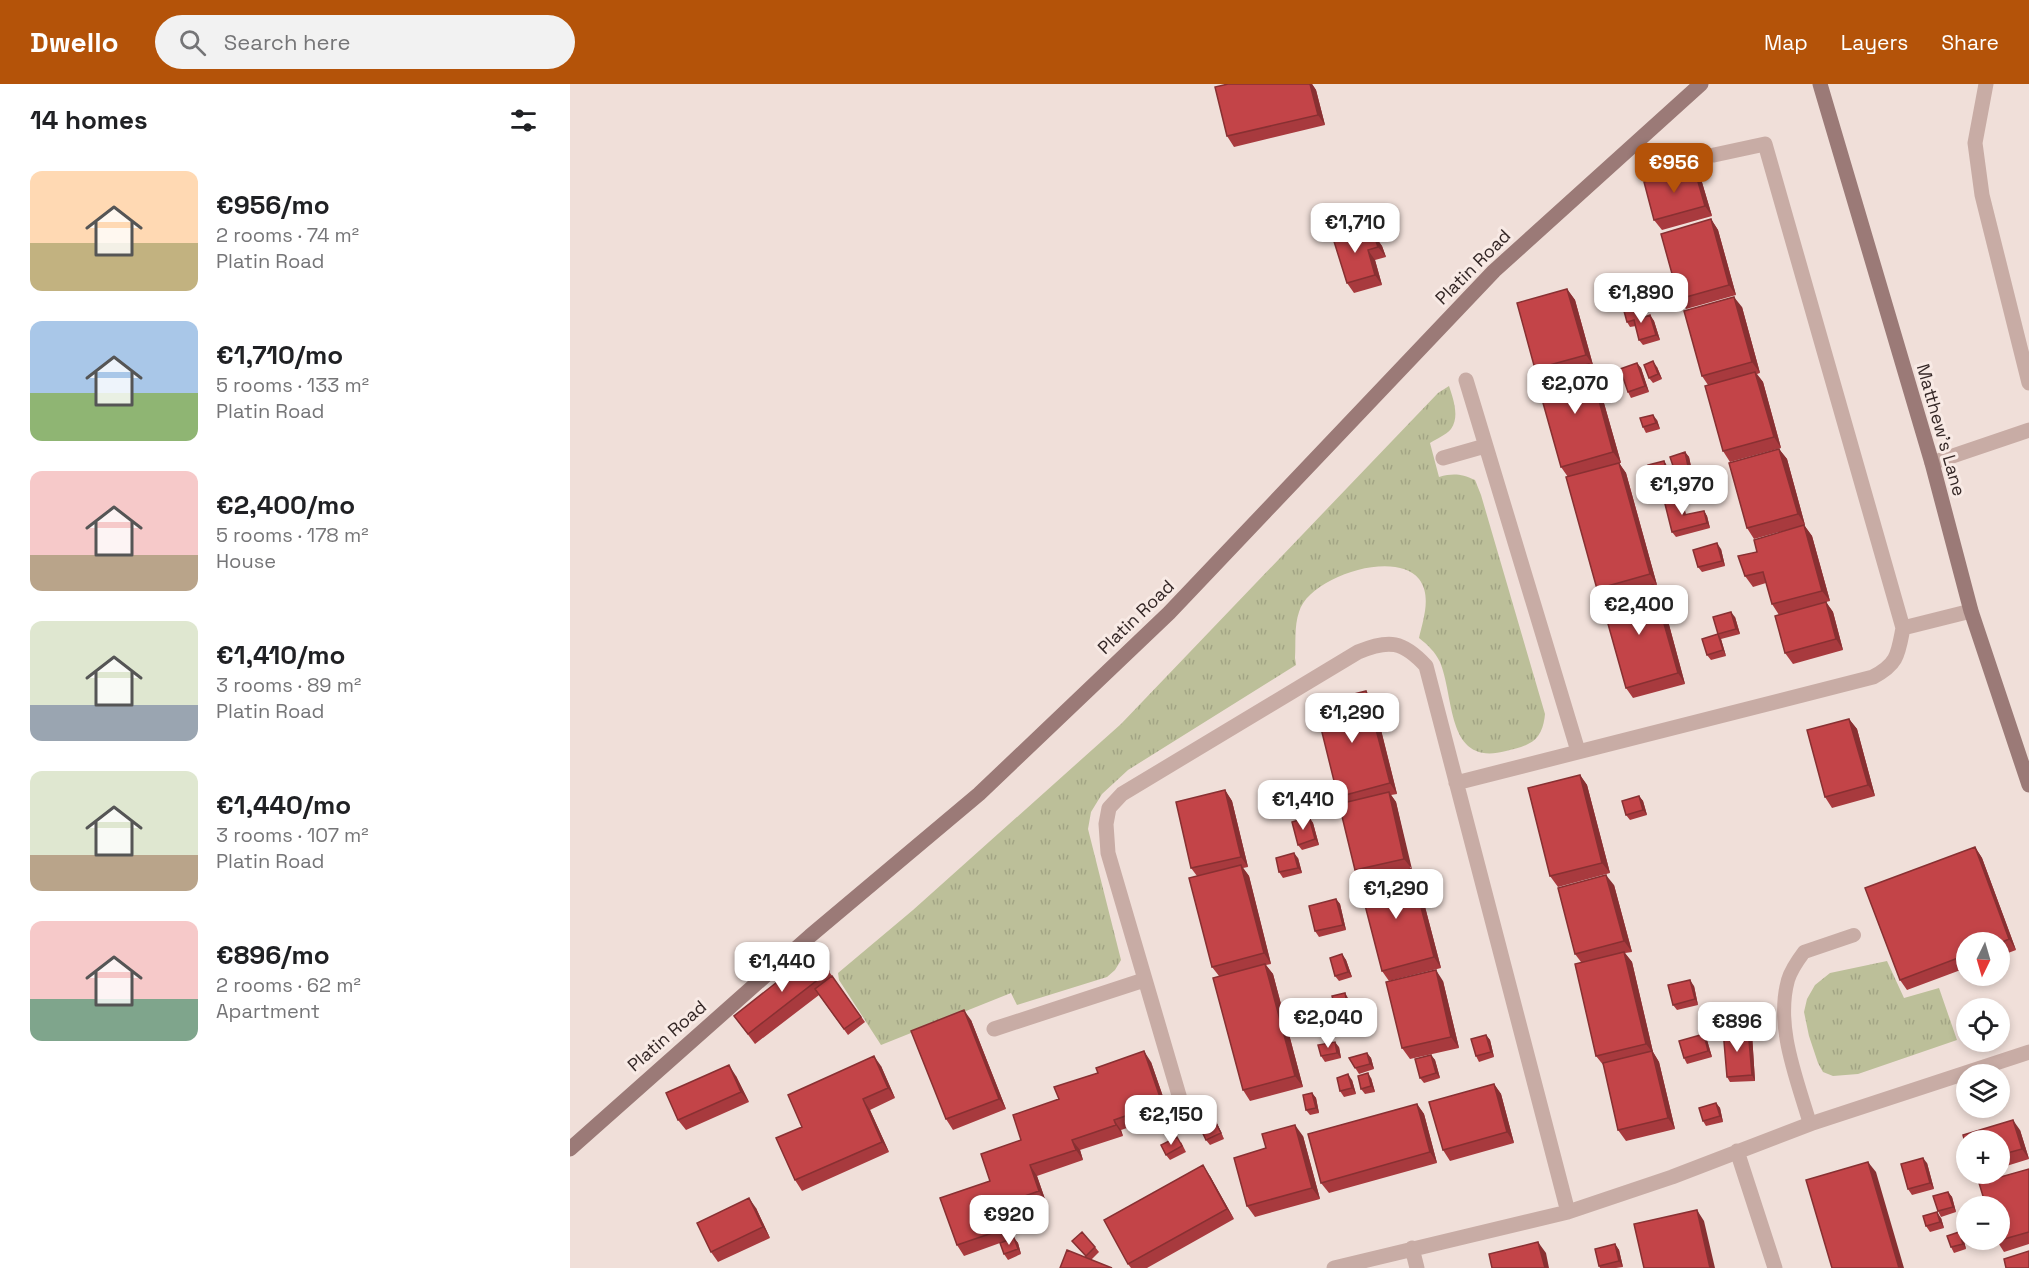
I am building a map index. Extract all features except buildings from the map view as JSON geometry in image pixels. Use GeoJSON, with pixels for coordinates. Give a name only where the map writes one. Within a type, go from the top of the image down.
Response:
{"type":"FeatureCollection","features":[{"type":"Feature","properties":{"kind":"main road","name":"Platin Road"},"geometry":{"type":"LineString","coordinates":[[570,1149],[810,936],[979,794],[1169,613],[1494,271],[1701,84]]}},
{"type":"Feature","properties":{"kind":"main road","name":"Matthew's Lane"},"geometry":{"type":"LineString","coordinates":[[1820,84],[1932,463],[1971,611],[2029,785]]}},
{"type":"Feature","properties":{"kind":"street"},"geometry":{"type":"LineString","coordinates":[[1986,84],[1975,143],[1982,195],[2029,383]]}},
{"type":"Feature","properties":{"kind":"street"},"geometry":{"type":"LineString","coordinates":[[1456,783],[1873,677],[1889,669],[1899,652],[1903,628],[1765,144],[1714,155]]}},
{"type":"Feature","properties":{"kind":"street"},"geometry":{"type":"LineString","coordinates":[[1466,380],[1578,751]]}},
{"type":"Feature","properties":{"kind":"street"},"geometry":{"type":"LineString","coordinates":[[1932,463],[2029,430]]}},
{"type":"Feature","properties":{"kind":"street"},"geometry":{"type":"LineString","coordinates":[[1443,458],[1485,446]]}},
{"type":"Feature","properties":{"kind":"street"},"geometry":{"type":"LineString","coordinates":[[1903,628],[1971,611]]}},
{"type":"Feature","properties":{"kind":"street"},"geometry":{"type":"LineString","coordinates":[[1183,1109],[1106,845],[1109,808],[1122,794],[1358,652],[1373,645],[1392,643],[1413,652],[1426,666],[1568,1212]]}},
{"type":"Feature","properties":{"kind":"street"},"geometry":{"type":"LineString","coordinates":[[994,1029],[1144,980]]}},
{"type":"Feature","properties":{"kind":"street"},"geometry":{"type":"LineString","coordinates":[[1334,1268],[1568,1212],[1672,1177],[1810,1124],[2029,1052]]}},
{"type":"Feature","properties":{"kind":"street"},"geometry":{"type":"LineString","coordinates":[[1737,1151],[1775,1268]]}},
{"type":"Feature","properties":{"kind":"street"},"geometry":{"type":"LineString","coordinates":[[1412,1248],[1417,1268]]}},
{"type":"Feature","properties":{"kind":"lane"},"geometry":{"type":"LineString","coordinates":[[1810,1124],[1790,1054],[1784,1021],[1788,978],[1804,952],[1854,935]]}},
{"type":"Feature","properties":{"kind":"green space"},"geometry":{"type":"Polygon","coordinates":[[[1449,386],[1455,408],[1454,424],[1446,433],[1430,443],[1439,477],[1466,476],[1475,480],[1481,495],[1545,714],[1536,739],[1506,751],[1487,753],[1472,749],[1463,740],[1456,726],[1440,662],[1419,638],[1426,600],[1419,579],[1407,570],[1392,567],[1373,567],[1335,578],[1306,599],[1299,612],[1296,629],[1296,665],[1128,770],[1102,794],[1091,812],[1088,829],[1121,960],[1115,970],[1107,977],[1017,1005],[1011,993],[881,1045],[839,980],[838,973],[913,910],[1121,724],[1438,393],[1449,386]]]}},
{"type":"Feature","properties":{"kind":"green space"},"geometry":{"type":"Polygon","coordinates":[[[1887,961],[1904,998],[1939,988],[1956,1040],[1858,1074],[1833,1076],[1823,1072],[1809,1036],[1804,1012],[1807,999],[1815,985],[1830,973],[1887,961]]]}}]}
